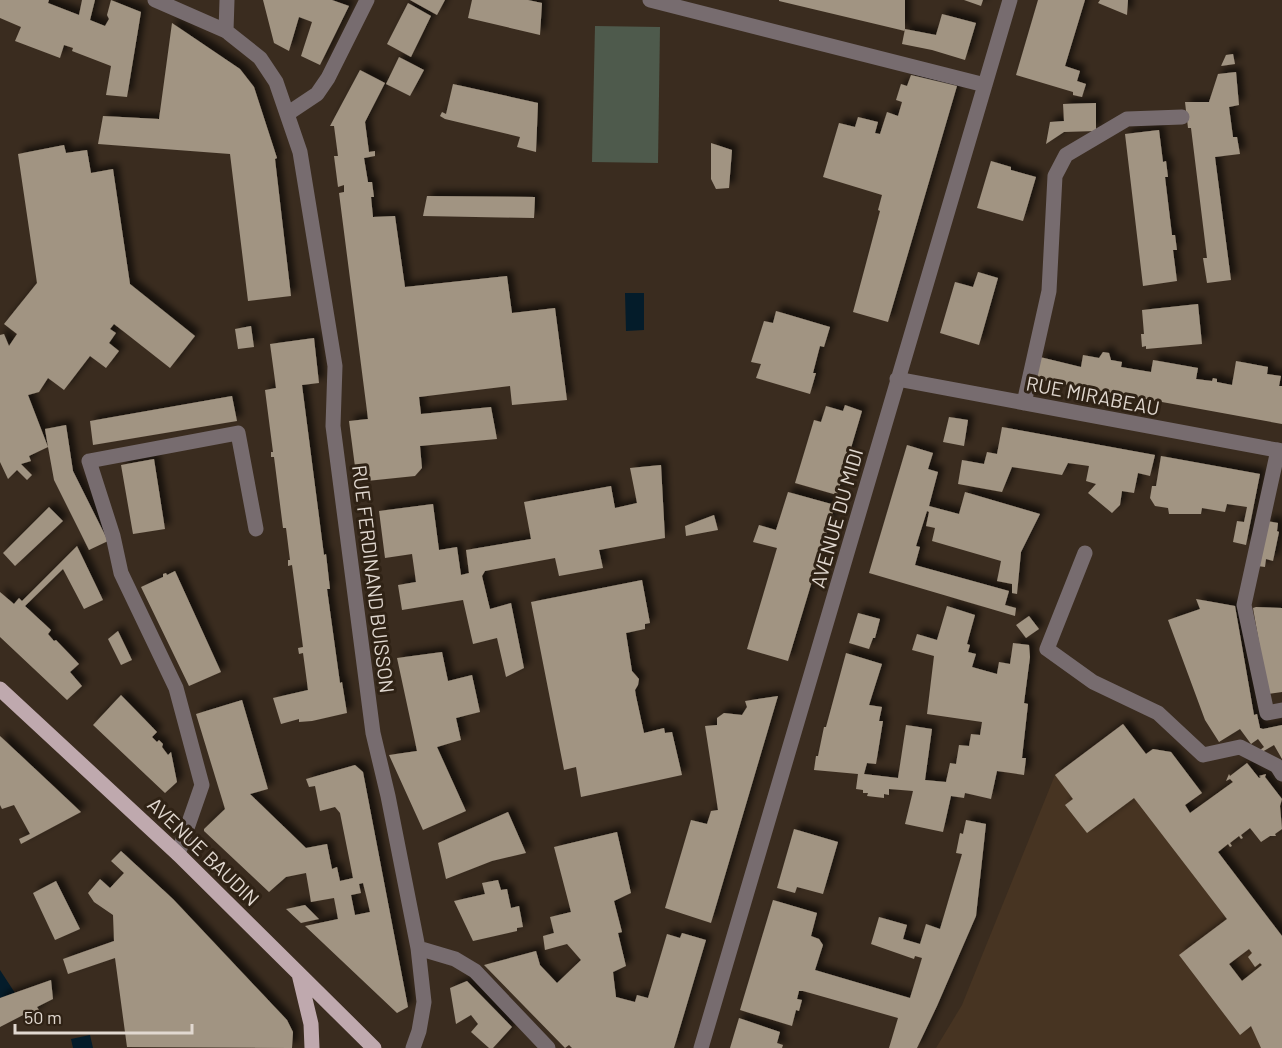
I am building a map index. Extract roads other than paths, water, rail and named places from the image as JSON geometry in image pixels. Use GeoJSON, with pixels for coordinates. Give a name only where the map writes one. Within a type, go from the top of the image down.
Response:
{"type":"FeatureCollection","features":[{"type":"Feature","properties":{"kind":"main road","name":"AVENUE BAUDIN"},"geometry":{"type":"LineString","coordinates":[[0,688],[178,854],[374,1048]]}},
{"type":"Feature","properties":{"kind":"main road"},"geometry":{"type":"LineString","coordinates":[[299,974],[311,1024],[312,1048]]}},
{"type":"Feature","properties":{"kind":"street","name":"RUE FERDINAND BUISSON"},"geometry":{"type":"LineString","coordinates":[[155,0],[226,31],[260,58],[276,82],[300,152],[335,366],[333,426],[373,734],[388,796],[418,948],[423,1002],[419,1031],[413,1048]]}},
{"type":"Feature","properties":{"kind":"street"},"geometry":{"type":"LineString","coordinates":[[226,31],[227,0]]}},
{"type":"Feature","properties":{"kind":"street"},"geometry":{"type":"LineString","coordinates":[[287,114],[317,94],[328,78],[367,0]]}},
{"type":"Feature","properties":{"kind":"street"},"geometry":{"type":"LineString","coordinates":[[650,0],[985,85]]}},
{"type":"Feature","properties":{"kind":"street","name":"AVENUE DU MIDI"},"geometry":{"type":"LineString","coordinates":[[701,1048],[1010,0]]}},
{"type":"Feature","properties":{"kind":"street"},"geometry":{"type":"LineString","coordinates":[[1024,403],[1049,291],[1055,176],[1066,155],[1127,119],[1182,117]]}},
{"type":"Feature","properties":{"kind":"street","name":"RUE MIRABEAU"},"geometry":{"type":"LineString","coordinates":[[897,380],[1280,451]]}},
{"type":"Feature","properties":{"kind":"street"},"geometry":{"type":"LineString","coordinates":[[178,854],[202,785],[176,688],[121,573],[113,536],[89,461],[238,434],[256,529]]}},
{"type":"Feature","properties":{"kind":"street"},"geometry":{"type":"LineString","coordinates":[[1280,451],[1244,605],[1267,713],[1282,710]]}},
{"type":"Feature","properties":{"kind":"street"},"geometry":{"type":"LineString","coordinates":[[1085,553],[1047,649],[1093,682],[1158,713],[1203,755],[1240,747],[1277,766],[1282,774]]}},
{"type":"Feature","properties":{"kind":"street"},"geometry":{"type":"LineString","coordinates":[[418,948],[456,959],[475,970],[548,1048]]}},
{"type":"Feature","properties":{"kind":"water"},"geometry":{"type":"Polygon","coordinates":[[[625,293],[644,293],[644,330],[626,331],[625,293]]]}},
{"type":"Feature","properties":{"kind":"water"},"geometry":{"type":"Polygon","coordinates":[[[0,970],[15,993],[0,998],[0,970]]]}},
{"type":"Feature","properties":{"kind":"water"},"geometry":{"type":"Polygon","coordinates":[[[90,1035],[93,1048],[73,1048],[71,1039],[90,1035]]]}}]}
